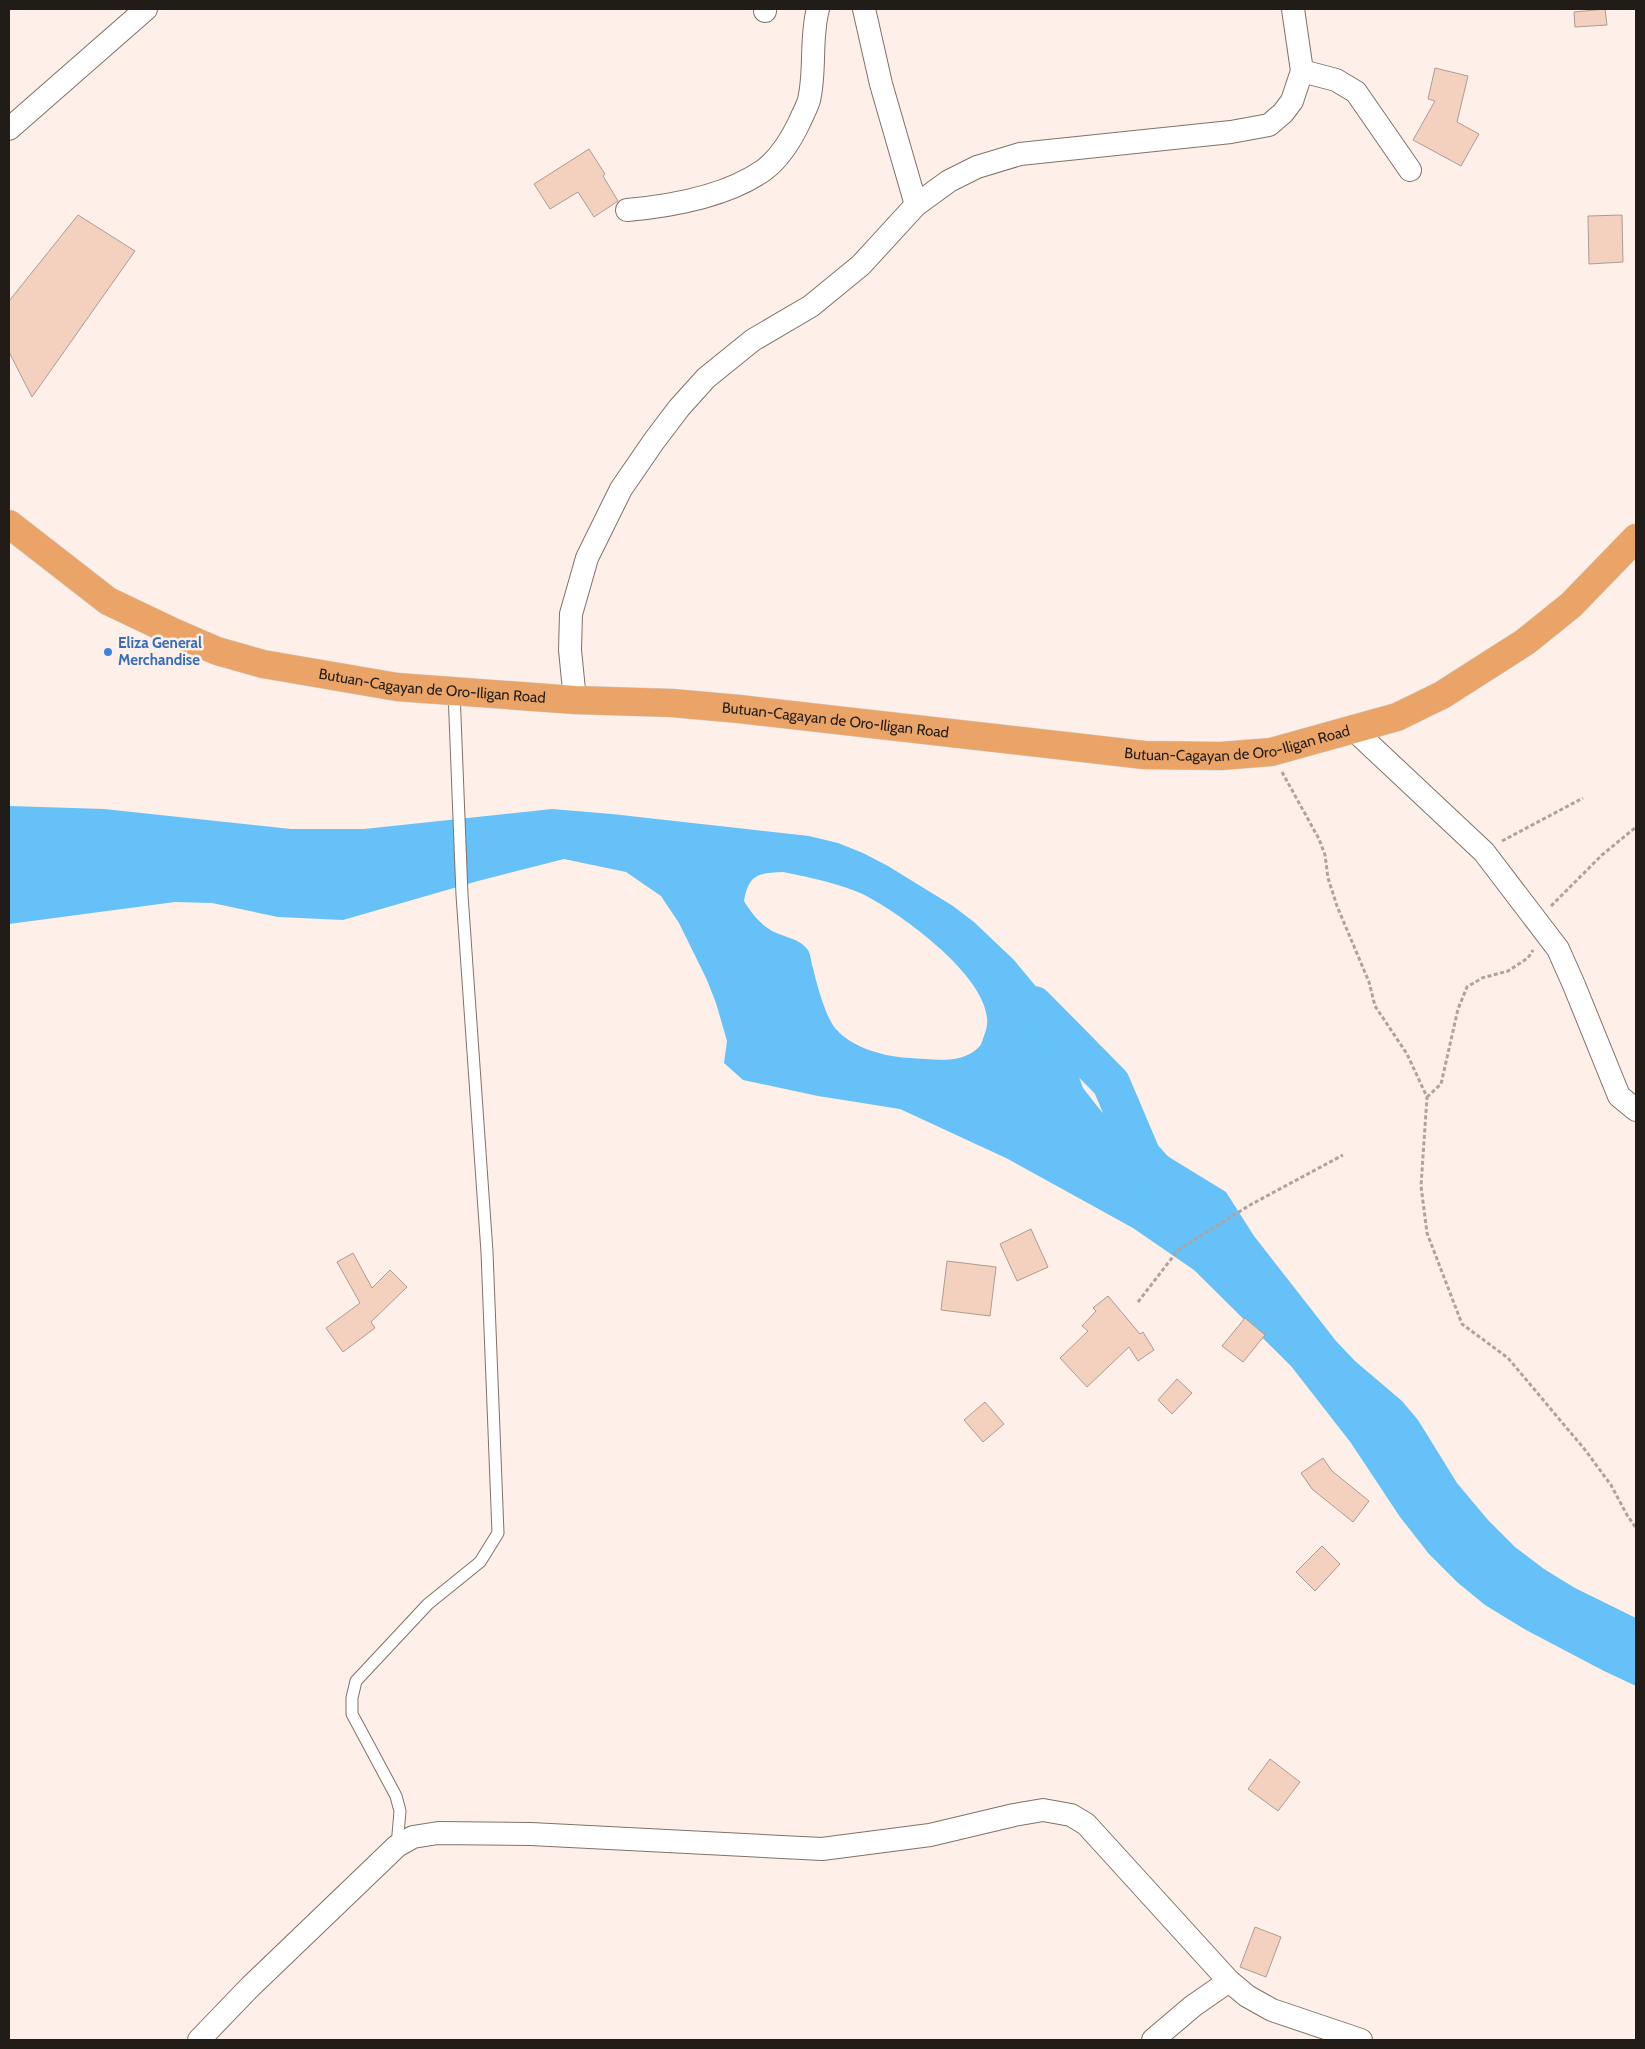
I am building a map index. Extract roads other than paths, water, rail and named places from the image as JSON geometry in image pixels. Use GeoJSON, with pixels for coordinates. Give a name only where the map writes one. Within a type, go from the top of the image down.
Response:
{"type":"FeatureCollection","features":[{"type":"Feature","properties":{"kind":"highway","name":"Butuan-Cagayan de Oro-Iligan Road"},"geometry":{"type":"LineString","coordinates":[[9,524],[108,601],[171,632],[218,651],[263,664],[397,687],[575,700],[672,703],[1144,755],[1221,756],[1271,752],[1354,730],[1397,717],[1442,695],[1525,642],[1571,605],[1636,538]]}},
{"type":"Feature","properties":{"kind":"street"},"geometry":{"type":"LineString","coordinates":[[9,129],[146,9]]}},
{"type":"Feature","properties":{"kind":"street"},"geometry":{"type":"LineString","coordinates":[[627,210],[696,199],[739,184],[765,169],[776,158],[794,133],[809,101],[814,65],[815,19],[818,9]]}},
{"type":"Feature","properties":{"kind":"street"},"geometry":{"type":"LineString","coordinates":[[864,9],[881,84],[916,205]]}},
{"type":"Feature","properties":{"kind":"street"},"geometry":{"type":"LineString","coordinates":[[575,700],[570,650],[571,614],[587,558],[621,489],[679,408],[706,378],[754,340],[811,306],[861,265],[916,205],[949,181],[977,167],[1020,154],[1231,132],[1269,125],[1283,114],[1292,101],[1302,71],[1293,9]]}},
{"type":"Feature","properties":{"kind":"street"},"geometry":{"type":"LineString","coordinates":[[1302,71],[1336,80],[1356,92],[1410,170]]}},
{"type":"Feature","properties":{"kind":"street"},"geometry":{"type":"LineString","coordinates":[[1354,730],[1484,852],[1558,949],[1568,969],[1619,1096],[1636,1110]]}},
{"type":"Feature","properties":{"kind":"street"},"geometry":{"type":"LineString","coordinates":[[198,2040],[250,1987],[397,1846],[413,1837],[438,1833],[541,1834],[822,1849],[930,1835],[1014,1814],[1043,1810],[1071,1814],[1086,1824],[1229,1981],[1247,1996],[1272,2010],[1360,2040]]}},
{"type":"Feature","properties":{"kind":"street"},"geometry":{"type":"LineString","coordinates":[[1154,2040],[1193,2006],[1229,1981]]}},
{"type":"Feature","properties":{"kind":"lane"},"geometry":{"type":"LineString","coordinates":[[397,1846],[400,1811],[396,1796],[352,1714],[352,1698],[356,1681],[428,1604],[480,1562],[498,1534],[487,1252],[457,814],[454,691]]}},
{"type":"Feature","properties":{"kind":"water"},"geometry":{"type":"Polygon","coordinates":[[[9,806],[104,809],[291,829],[364,829],[552,809],[809,836],[838,843],[863,853],[953,906],[974,922],[1014,960],[1053,1007],[1067,1032],[1076,1069],[1083,1088],[1101,1111],[1120,1127],[1226,1192],[1254,1236],[1336,1341],[1355,1361],[1402,1401],[1418,1420],[1457,1483],[1488,1520],[1515,1547],[1544,1569],[1575,1588],[1636,1618],[1636,1686],[1526,1630],[1485,1605],[1457,1582],[1429,1554],[1400,1517],[1351,1443],[1291,1366],[1194,1270],[1133,1228],[1006,1158],[900,1109],[818,1096],[743,1080],[724,1063],[727,1041],[716,1003],[679,923],[661,896],[626,872],[564,859],[478,881],[343,920],[278,917],[212,903],[175,902],[9,924],[9,806]],[[783,872],[761,874],[756,877],[749,885],[744,901],[765,926],[773,932],[800,942],[808,950],[825,1008],[831,1022],[842,1035],[869,1050],[901,1057],[937,1060],[955,1059],[972,1053],[979,1047],[985,1033],[987,1015],[980,995],[966,975],[927,937],[886,907],[861,893],[839,885],[783,872]]]}},
{"type":"Feature","properties":{"kind":"waterway"},"geometry":{"type":"LineString","coordinates":[[1034,1005],[1111,1083],[1142,1156],[1161,1177]]}},
{"type":"Feature","properties":{"kind":"place","name":"Eliza General Merchandise"},"geometry":{"type":"Point","coordinates":[108,652]}}]}
